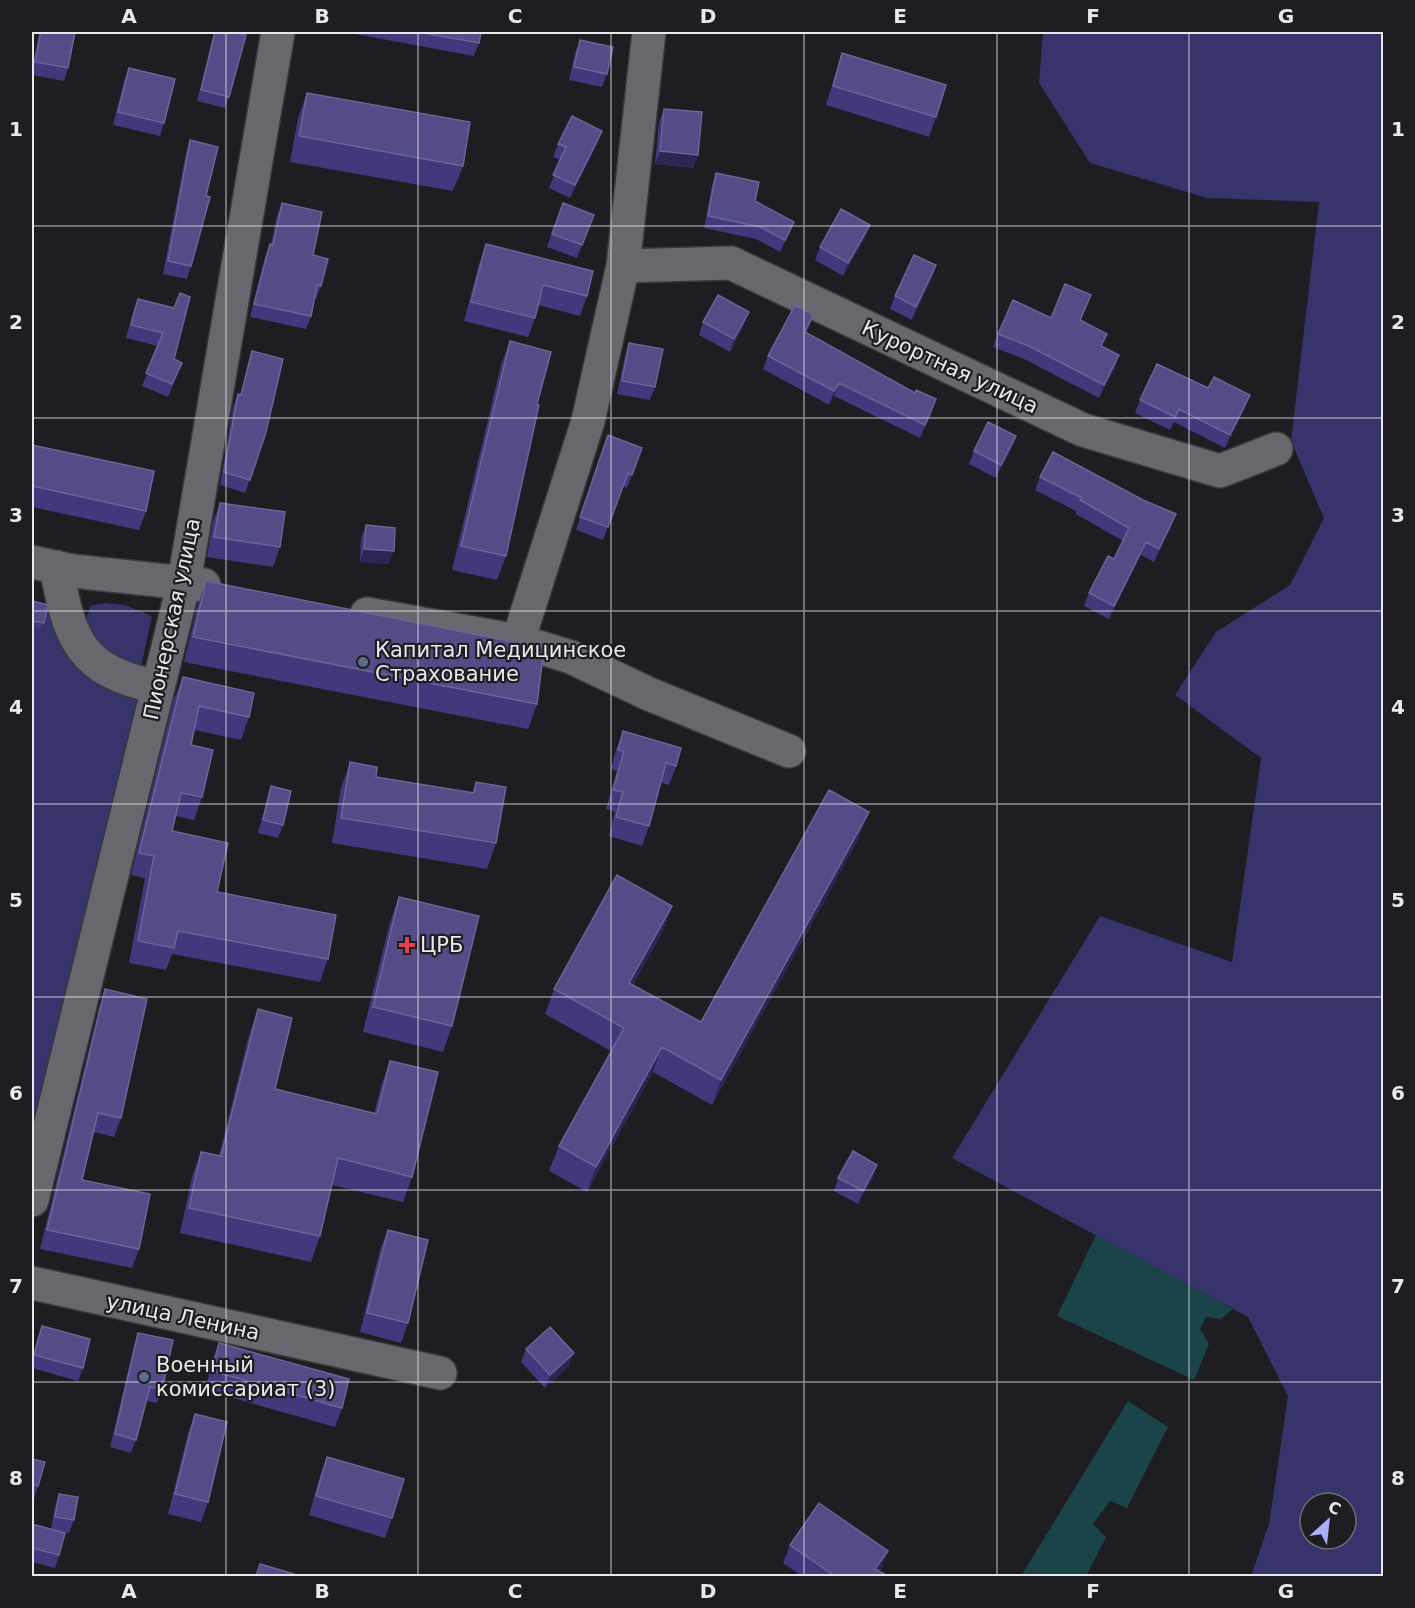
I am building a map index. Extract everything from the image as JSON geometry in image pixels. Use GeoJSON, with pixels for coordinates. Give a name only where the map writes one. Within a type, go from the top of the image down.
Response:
{"type":"FeatureCollection","features":[{"type":"Feature","properties":{"kind":"street","name":"Пионерская улица"},"geometry":{"type":"LineString","coordinates":[[32,1200],[184,582],[278,32]]}},
{"type":"Feature","properties":{"kind":"street"},"geometry":{"type":"LineString","coordinates":[[518,641],[588,421],[623,266],[649,32]]}},
{"type":"Feature","properties":{"kind":"street","name":"Курортная улица"},"geometry":{"type":"LineString","coordinates":[[623,266],[731,263],[1083,430],[1220,471],[1276,449]]}},
{"type":"Feature","properties":{"kind":"street"},"geometry":{"type":"LineString","coordinates":[[44,565],[184,582],[230,590]]}},
{"type":"Feature","properties":{"kind":"street"},"geometry":{"type":"LineString","coordinates":[[44,565],[84,654],[103,670],[123,680],[158,687]]}},
{"type":"Feature","properties":{"kind":"street"},"geometry":{"type":"LineString","coordinates":[[333,608],[518,641],[571,657],[649,694],[789,751]]}},
{"type":"Feature","properties":{"kind":"street","name":"улица Ленина"},"geometry":{"type":"LineString","coordinates":[[32,1283],[440,1374]]}},
{"type":"Feature","properties":{"kind":"shaded area"},"geometry":{"type":"Polygon","coordinates":[[[1043,32],[1383,32],[1383,1576],[1251,1576],[1269,1524],[1288,1396],[1248,1317],[952,1158],[1100,916],[1232,962],[1261,758],[1175,695],[1216,632],[1290,585],[1324,518],[1291,441],[1319,202],[1207,198],[1090,163],[1039,83],[1043,32]]]}},
{"type":"Feature","properties":{"kind":"shaded area"},"geometry":{"type":"Polygon","coordinates":[[[32,600],[63,608],[141,684],[32,1194],[32,600]]]}},
{"type":"Feature","properties":{"kind":"shaded area"},"geometry":{"type":"Polygon","coordinates":[[[104,603],[125,605],[152,616],[141,667],[112,663],[84,629],[90,606],[104,603]]]}},
{"type":"Feature","properties":{"kind":"water"},"geometry":{"type":"Polygon","coordinates":[[[1096,1235],[1233,1309],[1221,1319],[1206,1317],[1200,1329],[1209,1344],[1194,1380],[1057,1316],[1096,1235]]]}},
{"type":"Feature","properties":{"kind":"water"},"geometry":{"type":"Polygon","coordinates":[[[1128,1401],[1168,1427],[1127,1508],[1110,1501],[1093,1524],[1106,1537],[1086,1576],[1021,1576],[1128,1401]]]}},
{"type":"Feature","properties":{"kind":"building"},"geometry":{"type":"Polygon","coordinates":[[[41,32],[75,32],[68,68],[35,62],[41,32]]]}},
{"type":"Feature","properties":{"kind":"building"},"geometry":{"type":"Polygon","coordinates":[[[215,32],[234,32],[246,35],[229,97],[201,90],[215,32]]]}},
{"type":"Feature","properties":{"kind":"building"},"geometry":{"type":"Polygon","coordinates":[[[418,32],[481,32],[479,43],[418,32]]]}},
{"type":"Feature","properties":{"kind":"building"},"geometry":{"type":"Polygon","coordinates":[[[580,40],[613,47],[607,74],[574,67],[580,40]]]}},
{"type":"Feature","properties":{"kind":"building"},"geometry":{"type":"Polygon","coordinates":[[[842,53],[946,85],[936,117],[833,86],[842,53]]]}},
{"type":"Feature","properties":{"kind":"building"},"geometry":{"type":"Polygon","coordinates":[[[129,68],[175,79],[164,123],[118,112],[129,68]]]}},
{"type":"Feature","properties":{"kind":"building"},"geometry":{"type":"Polygon","coordinates":[[[307,93],[470,122],[463,166],[299,136],[307,93]]]}},
{"type":"Feature","properties":{"kind":"building"},"geometry":{"type":"Polygon","coordinates":[[[664,109],[702,112],[698,155],[660,151],[664,109]]]}},
{"type":"Feature","properties":{"kind":"building"},"geometry":{"type":"Polygon","coordinates":[[[572,116],[602,131],[575,185],[553,175],[566,147],[558,144],[572,116]]]}},
{"type":"Feature","properties":{"kind":"building"},"geometry":{"type":"Polygon","coordinates":[[[190,140],[218,147],[206,196],[210,197],[191,266],[168,261],[190,140]]]}},
{"type":"Feature","properties":{"kind":"building"},"geometry":{"type":"Polygon","coordinates":[[[716,173],[759,182],[755,201],[794,222],[785,240],[760,227],[708,216],[716,173]]]}},
{"type":"Feature","properties":{"kind":"building"},"geometry":{"type":"Polygon","coordinates":[[[282,203],[322,212],[313,255],[328,259],[321,286],[317,285],[311,316],[254,304],[270,244],[273,245],[282,203]]]}},
{"type":"Feature","properties":{"kind":"building"},"geometry":{"type":"Polygon","coordinates":[[[563,203],[594,215],[582,245],[552,234],[563,203]]]}},
{"type":"Feature","properties":{"kind":"building"},"geometry":{"type":"Polygon","coordinates":[[[841,209],[870,225],[848,263],[820,247],[841,209]]]}},
{"type":"Feature","properties":{"kind":"building"},"geometry":{"type":"Polygon","coordinates":[[[486,244],[593,271],[587,296],[543,285],[535,318],[471,302],[486,244]]]}},
{"type":"Feature","properties":{"kind":"building"},"geometry":{"type":"Polygon","coordinates":[[[914,255],[936,265],[916,307],[895,296],[914,255]]]}},
{"type":"Feature","properties":{"kind":"building"},"geometry":{"type":"Polygon","coordinates":[[[1065,284],[1091,295],[1080,320],[1107,334],[1101,346],[1119,355],[1104,385],[1029,346],[998,334],[1013,300],[1051,318],[1065,284]]]}},
{"type":"Feature","properties":{"kind":"building"},"geometry":{"type":"Polygon","coordinates":[[[180,293],[190,297],[174,359],[182,363],[172,384],[146,373],[163,333],[131,325],[138,299],[174,308],[180,293]]]}},
{"type":"Feature","properties":{"kind":"building"},"geometry":{"type":"Polygon","coordinates":[[[718,295],[749,312],[734,339],[703,322],[718,295]]]}},
{"type":"Feature","properties":{"kind":"building"},"geometry":{"type":"Polygon","coordinates":[[[795,305],[813,315],[805,332],[915,393],[916,390],[936,399],[925,425],[839,383],[834,391],[768,356],[795,305]]]}},
{"type":"Feature","properties":{"kind":"building"},"geometry":{"type":"Polygon","coordinates":[[[510,341],[551,352],[537,404],[539,405],[506,556],[461,546],[510,341]]]}},
{"type":"Feature","properties":{"kind":"building"},"geometry":{"type":"Polygon","coordinates":[[[629,343],[663,349],[655,387],[622,381],[629,343]]]}},
{"type":"Feature","properties":{"kind":"building"},"geometry":{"type":"Polygon","coordinates":[[[252,351],[283,359],[266,432],[250,480],[224,472],[238,394],[241,395],[252,351]]]}},
{"type":"Feature","properties":{"kind":"building"},"geometry":{"type":"Polygon","coordinates":[[[1157,364],[1208,388],[1214,377],[1250,395],[1230,435],[1179,409],[1175,417],[1140,400],[1157,364]]]}},
{"type":"Feature","properties":{"kind":"building"},"geometry":{"type":"Polygon","coordinates":[[[988,422],[1016,436],[1001,465],[974,451],[988,422]]]}},
{"type":"Feature","properties":{"kind":"building"},"geometry":{"type":"Polygon","coordinates":[[[608,435],[642,448],[632,475],[628,473],[608,527],[580,517],[608,435]]]}},
{"type":"Feature","properties":{"kind":"building"},"geometry":{"type":"Polygon","coordinates":[[[32,445],[154,471],[146,511],[32,486],[32,445]]]}},
{"type":"Feature","properties":{"kind":"building"},"geometry":{"type":"Polygon","coordinates":[[[1053,452],[1143,500],[1176,514],[1159,549],[1146,542],[1114,606],[1089,593],[1108,556],[1114,559],[1129,528],[1080,500],[1082,498],[1040,477],[1053,452]]]}},
{"type":"Feature","properties":{"kind":"building"},"geometry":{"type":"Polygon","coordinates":[[[220,503],[285,512],[280,547],[214,537],[220,503]]]}},
{"type":"Feature","properties":{"kind":"building"},"geometry":{"type":"Polygon","coordinates":[[[366,525],[395,528],[394,551],[364,549],[366,525]]]}},
{"type":"Feature","properties":{"kind":"building"},"geometry":{"type":"Polygon","coordinates":[[[206,581],[544,648],[537,704],[193,637],[206,581]]]}},
{"type":"Feature","properties":{"kind":"building"},"geometry":{"type":"Polygon","coordinates":[[[32,601],[48,605],[44,623],[32,621],[32,601]]]}},
{"type":"Feature","properties":{"kind":"building"},"geometry":{"type":"Polygon","coordinates":[[[183,677],[254,693],[249,717],[199,706],[191,745],[213,750],[202,797],[181,793],[172,831],[228,843],[217,892],[336,915],[328,959],[178,931],[174,948],[138,941],[154,856],[139,853],[183,677]]]}},
{"type":"Feature","properties":{"kind":"building"},"geometry":{"type":"Polygon","coordinates":[[[623,731],[681,748],[676,766],[666,763],[649,826],[616,817],[623,792],[613,790],[624,751],[618,750],[623,731]]]}},
{"type":"Feature","properties":{"kind":"building"},"geometry":{"type":"Polygon","coordinates":[[[350,762],[377,767],[376,777],[474,793],[476,782],[506,787],[496,843],[341,818],[350,762]]]}},
{"type":"Feature","properties":{"kind":"building"},"geometry":{"type":"Polygon","coordinates":[[[271,786],[291,791],[283,825],[263,820],[271,786]]]}},
{"type":"Feature","properties":{"kind":"building"},"geometry":{"type":"Polygon","coordinates":[[[829,790],[869,812],[721,1080],[662,1047],[596,1167],[559,1146],[624,1028],[554,989],[617,875],[672,906],[629,983],[701,1022],[829,790]]]}},
{"type":"Feature","properties":{"kind":"building"},"geometry":{"type":"Polygon","coordinates":[[[399,897],[479,916],[452,1026],[373,1007],[399,897]]]}},
{"type":"Feature","properties":{"kind":"building"},"geometry":{"type":"Polygon","coordinates":[[[105,989],[147,999],[121,1118],[98,1113],[82,1180],[150,1194],[139,1249],[47,1230],[105,989]]]}},
{"type":"Feature","properties":{"kind":"building"},"geometry":{"type":"Polygon","coordinates":[[[258,1009],[292,1018],[275,1089],[377,1114],[390,1061],[438,1072],[412,1177],[338,1158],[320,1236],[189,1208],[201,1152],[221,1156],[258,1009]]]}},
{"type":"Feature","properties":{"kind":"building"},"geometry":{"type":"Polygon","coordinates":[[[853,1151],[877,1165],[863,1191],[838,1178],[853,1151]]]}},
{"type":"Feature","properties":{"kind":"building"},"geometry":{"type":"Polygon","coordinates":[[[388,1230],[428,1240],[408,1323],[367,1313],[388,1230]]]}},
{"type":"Feature","properties":{"kind":"building"},"geometry":{"type":"Polygon","coordinates":[[[42,1326],[90,1339],[83,1368],[34,1355],[42,1326]]]}},
{"type":"Feature","properties":{"kind":"building"},"geometry":{"type":"Polygon","coordinates":[[[550,1327],[574,1353],[550,1375],[526,1349],[550,1327]]]}},
{"type":"Feature","properties":{"kind":"building"},"geometry":{"type":"Polygon","coordinates":[[[138,1333],[173,1340],[162,1390],[150,1387],[136,1440],[115,1434],[138,1333]]]}},
{"type":"Feature","properties":{"kind":"building"},"geometry":{"type":"Polygon","coordinates":[[[219,1343],[349,1379],[342,1408],[212,1371],[219,1343]]]}},
{"type":"Feature","properties":{"kind":"building"},"geometry":{"type":"Polygon","coordinates":[[[195,1414],[227,1422],[208,1502],[175,1494],[195,1414]]]}},
{"type":"Feature","properties":{"kind":"building"},"geometry":{"type":"Polygon","coordinates":[[[327,1457],[404,1479],[392,1518],[316,1496],[327,1457]]]}},
{"type":"Feature","properties":{"kind":"building"},"geometry":{"type":"Polygon","coordinates":[[[32,1459],[45,1462],[38,1486],[32,1484],[32,1459]]]}},
{"type":"Feature","properties":{"kind":"building"},"geometry":{"type":"Polygon","coordinates":[[[59,1494],[78,1497],[74,1520],[55,1517],[59,1494]]]}},
{"type":"Feature","properties":{"kind":"building"},"geometry":{"type":"Polygon","coordinates":[[[819,1503],[888,1551],[875,1569],[888,1576],[835,1576],[790,1545],[819,1503]]]}},
{"type":"Feature","properties":{"kind":"building"},"geometry":{"type":"Polygon","coordinates":[[[32,1524],[65,1533],[59,1555],[32,1548],[32,1524]]]}},
{"type":"Feature","properties":{"kind":"building"},"geometry":{"type":"Polygon","coordinates":[[[260,1564],[294,1574],[293,1576],[256,1576],[260,1564]]]}},
{"type":"Feature","properties":{"kind":"place","name":"Капитал Медицинское Страхование"},"geometry":{"type":"Point","coordinates":[363,662]}},
{"type":"Feature","properties":{"kind":"place","name":"ЦРБ"},"geometry":{"type":"Point","coordinates":[407,945]}},
{"type":"Feature","properties":{"kind":"place","name":"Военный комиссариат (3)"},"geometry":{"type":"Point","coordinates":[144,1377]}}]}
